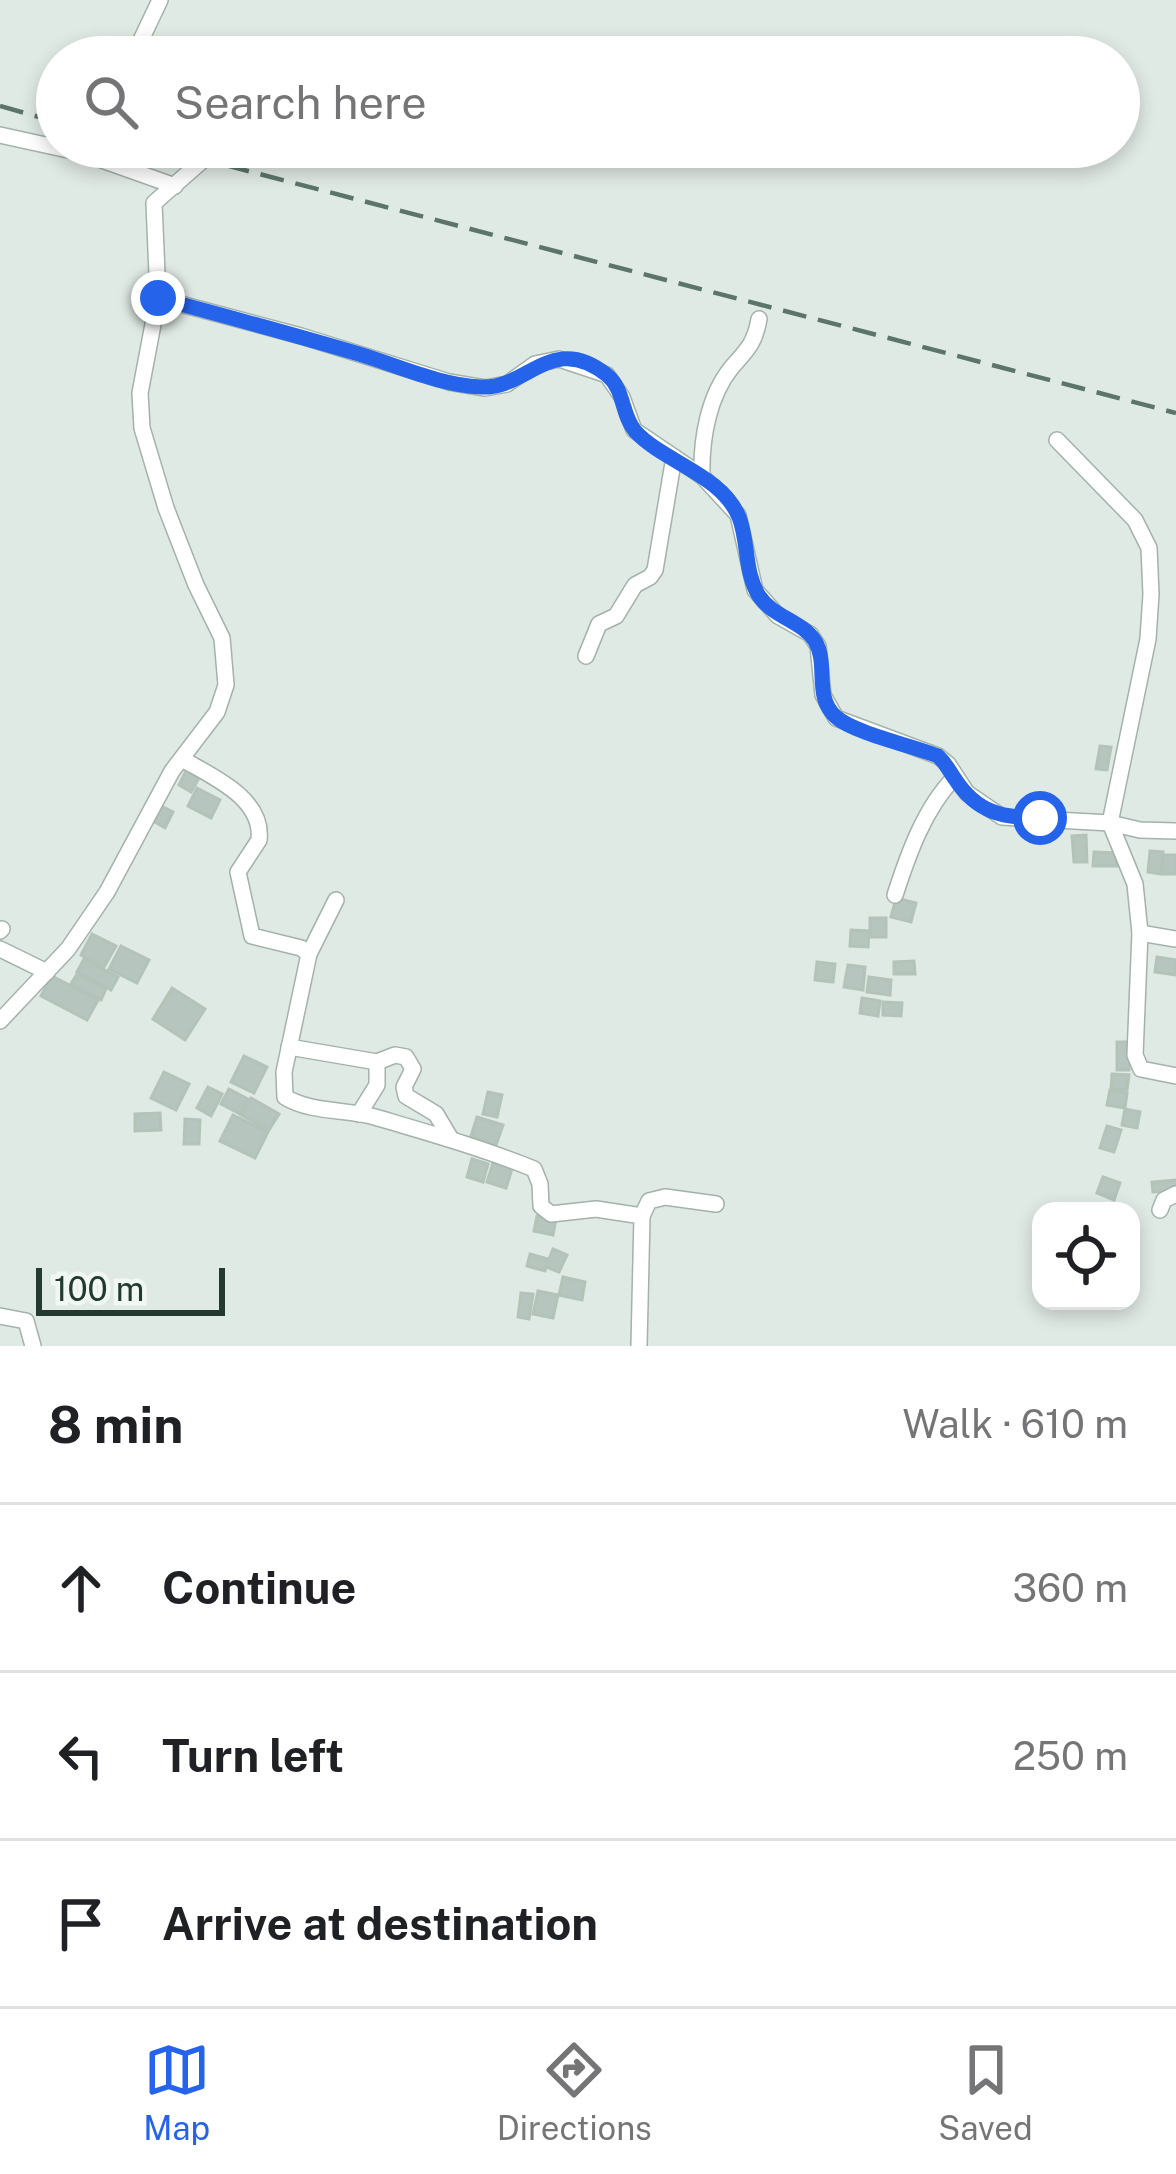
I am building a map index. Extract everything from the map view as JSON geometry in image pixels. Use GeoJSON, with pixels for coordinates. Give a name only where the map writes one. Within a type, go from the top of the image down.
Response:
{"type":"FeatureCollection","features":[{"type":"Feature","properties":{"kind":"street"},"geometry":{"type":"LineString","coordinates":[[143,36],[160,0]]}},
{"type":"Feature","properties":{"kind":"street"},"geometry":{"type":"LineString","coordinates":[[0,135],[36,143]]}},
{"type":"Feature","properties":{"kind":"street"},"geometry":{"type":"LineString","coordinates":[[124,168],[175,186]]}},
{"type":"Feature","properties":{"kind":"street"},"geometry":{"type":"LineString","coordinates":[[0,1021],[47,972],[107,892],[182,759],[217,712],[226,685],[222,638],[188,566],[142,428],[140,393],[158,298],[154,203],[194,168]]}},
{"type":"Feature","properties":{"kind":"street"},"geometry":{"type":"LineString","coordinates":[[158,298],[448,382],[485,388],[520,378],[535,364],[559,359],[607,375],[622,397],[634,430],[702,476],[738,515],[755,590],[778,616],[810,634],[818,646],[823,695],[836,718],[938,756],[989,810],[1021,818],[1176,831]]}},
{"type":"Feature","properties":{"kind":"street"},"geometry":{"type":"LineString","coordinates":[[702,476],[704,430],[730,369],[756,338],[759,319]]}},
{"type":"Feature","properties":{"kind":"street"},"geometry":{"type":"LineString","coordinates":[[1058,440],[1135,520],[1149,548],[1148,639],[1110,823],[1136,884],[1140,932],[1135,1055],[1141,1069],[1176,1076]]}},
{"type":"Feature","properties":{"kind":"street"},"geometry":{"type":"LineString","coordinates":[[586,656],[599,624],[620,613],[635,585],[655,570],[674,457]]}},
{"type":"Feature","properties":{"kind":"street"},"geometry":{"type":"LineString","coordinates":[[182,759],[226,784],[256,817],[259,840],[238,872],[252,936],[309,954]]}},
{"type":"Feature","properties":{"kind":"street"},"geometry":{"type":"LineString","coordinates":[[896,895],[912,847],[954,778]]}},
{"type":"Feature","properties":{"kind":"street"},"geometry":{"type":"LineString","coordinates":[[336,900],[309,954],[284,1072],[285,1097],[451,1138],[534,1169],[544,1212],[563,1215],[596,1209],[642,1216]]}},
{"type":"Feature","properties":{"kind":"street"},"geometry":{"type":"LineString","coordinates":[[1140,932],[1176,939]]}},
{"type":"Feature","properties":{"kind":"street"},"geometry":{"type":"LineString","coordinates":[[0,949],[47,972]]}},
{"type":"Feature","properties":{"kind":"street"},"geometry":{"type":"LineString","coordinates":[[290,1048],[377,1062],[394,1055],[410,1060],[413,1069],[404,1087],[406,1096],[436,1114],[451,1138]]}},
{"type":"Feature","properties":{"kind":"street"},"geometry":{"type":"LineString","coordinates":[[359,1114],[377,1085],[377,1062]]}},
{"type":"Feature","properties":{"kind":"street"},"geometry":{"type":"LineString","coordinates":[[1160,1210],[1163,1200],[1176,1193]]}},
{"type":"Feature","properties":{"kind":"street"},"geometry":{"type":"LineString","coordinates":[[639,1346],[642,1216],[649,1201],[660,1197],[716,1204]]}},
{"type":"Feature","properties":{"kind":"street"},"geometry":{"type":"LineString","coordinates":[[0,1316],[26,1322],[33,1346]]}},
{"type":"Feature","properties":{"kind":"building"},"geometry":{"type":"Polygon","coordinates":[[[1100,746],[1111,747],[1107,770],[1096,769],[1100,746]]]}},
{"type":"Feature","properties":{"kind":"building"},"geometry":{"type":"Polygon","coordinates":[[[187,769],[200,776],[191,792],[179,785],[187,769]]]}},
{"type":"Feature","properties":{"kind":"building"},"geometry":{"type":"Polygon","coordinates":[[[197,788],[220,800],[211,818],[188,806],[197,788]]]}},
{"type":"Feature","properties":{"kind":"building"},"geometry":{"type":"Polygon","coordinates":[[[161,806],[173,812],[165,828],[153,821],[161,806]]]}},
{"type":"Feature","properties":{"kind":"building"},"geometry":{"type":"Polygon","coordinates":[[[1086,835],[1087,862],[1074,862],[1072,836],[1086,835]]]}},
{"type":"Feature","properties":{"kind":"building"},"geometry":{"type":"Polygon","coordinates":[[[1150,851],[1163,852],[1161,874],[1148,872],[1150,851]]]}},
{"type":"Feature","properties":{"kind":"building"},"geometry":{"type":"Polygon","coordinates":[[[1094,852],[1117,853],[1117,866],[1093,866],[1094,852]]]}},
{"type":"Feature","properties":{"kind":"building"},"geometry":{"type":"Polygon","coordinates":[[[1163,855],[1176,855],[1176,874],[1163,874],[1163,855]]]}},
{"type":"Feature","properties":{"kind":"building"},"geometry":{"type":"Polygon","coordinates":[[[896,898],[916,903],[911,922],[891,917],[896,898]]]}},
{"type":"Feature","properties":{"kind":"building"},"geometry":{"type":"Polygon","coordinates":[[[870,918],[886,918],[886,937],[870,937],[870,918]]]}},
{"type":"Feature","properties":{"kind":"building"},"geometry":{"type":"Polygon","coordinates":[[[851,930],[869,931],[868,947],[850,946],[851,930]]]}},
{"type":"Feature","properties":{"kind":"building"},"geometry":{"type":"Polygon","coordinates":[[[92,934],[116,946],[104,967],[81,955],[92,934]]]}},
{"type":"Feature","properties":{"kind":"building"},"geometry":{"type":"Polygon","coordinates":[[[121,946],[149,960],[137,983],[109,969],[121,946]]]}},
{"type":"Feature","properties":{"kind":"building"},"geometry":{"type":"Polygon","coordinates":[[[1157,957],[1176,960],[1176,975],[1155,972],[1157,957]]]}},
{"type":"Feature","properties":{"kind":"building"},"geometry":{"type":"Polygon","coordinates":[[[84,959],[118,977],[111,990],[77,972],[84,959]]]}},
{"type":"Feature","properties":{"kind":"building"},"geometry":{"type":"Polygon","coordinates":[[[914,961],[915,974],[894,974],[894,962],[914,961]]]}},
{"type":"Feature","properties":{"kind":"building"},"geometry":{"type":"Polygon","coordinates":[[[817,962],[835,964],[833,982],[815,980],[817,962]]]}},
{"type":"Feature","properties":{"kind":"building"},"geometry":{"type":"Polygon","coordinates":[[[848,965],[865,967],[863,990],[844,987],[848,965]]]}},
{"type":"Feature","properties":{"kind":"building"},"geometry":{"type":"Polygon","coordinates":[[[77,974],[106,989],[101,1000],[71,984],[77,974]]]}},
{"type":"Feature","properties":{"kind":"building"},"geometry":{"type":"Polygon","coordinates":[[[52,976],[98,1000],[87,1020],[41,996],[52,976]]]}},
{"type":"Feature","properties":{"kind":"building"},"geometry":{"type":"Polygon","coordinates":[[[869,977],[891,980],[890,995],[867,992],[869,977]]]}},
{"type":"Feature","properties":{"kind":"building"},"geometry":{"type":"Polygon","coordinates":[[[172,988],[205,1009],[185,1040],[153,1019],[172,988]]]}},
{"type":"Feature","properties":{"kind":"building"},"geometry":{"type":"Polygon","coordinates":[[[862,998],[880,1001],[878,1016],[860,1013],[862,998]]]}},
{"type":"Feature","properties":{"kind":"building"},"geometry":{"type":"Polygon","coordinates":[[[883,1002],[902,1003],[901,1016],[883,1015],[883,1002]]]}},
{"type":"Feature","properties":{"kind":"building"},"geometry":{"type":"Polygon","coordinates":[[[1117,1042],[1130,1042],[1129,1070],[1117,1070],[1117,1042]]]}},
{"type":"Feature","properties":{"kind":"building"},"geometry":{"type":"Polygon","coordinates":[[[244,1056],[267,1067],[254,1093],[231,1082],[244,1056]]]}},
{"type":"Feature","properties":{"kind":"building"},"geometry":{"type":"Polygon","coordinates":[[[164,1072],[189,1084],[176,1110],[151,1098],[164,1072]]]}},
{"type":"Feature","properties":{"kind":"building"},"geometry":{"type":"Polygon","coordinates":[[[1112,1074],[1129,1075],[1127,1090],[1111,1089],[1112,1074]]]}},
{"type":"Feature","properties":{"kind":"building"},"geometry":{"type":"Polygon","coordinates":[[[208,1087],[222,1094],[211,1116],[197,1108],[208,1087]]]}},
{"type":"Feature","properties":{"kind":"building"},"geometry":{"type":"Polygon","coordinates":[[[229,1089],[248,1099],[240,1114],[221,1104],[229,1089]]]}},
{"type":"Feature","properties":{"kind":"building"},"geometry":{"type":"Polygon","coordinates":[[[1110,1090],[1127,1093],[1125,1108],[1107,1105],[1110,1090]]]}},
{"type":"Feature","properties":{"kind":"building"},"geometry":{"type":"Polygon","coordinates":[[[488,1092],[502,1095],[497,1117],[483,1114],[488,1092]]]}},
{"type":"Feature","properties":{"kind":"building"},"geometry":{"type":"Polygon","coordinates":[[[251,1098],[279,1114],[269,1130],[241,1115],[251,1098]]]}},
{"type":"Feature","properties":{"kind":"building"},"geometry":{"type":"Polygon","coordinates":[[[1125,1109],[1140,1112],[1137,1128],[1122,1125],[1125,1109]]]}},
{"type":"Feature","properties":{"kind":"building"},"geometry":{"type":"Polygon","coordinates":[[[160,1113],[161,1130],[135,1131],[135,1114],[160,1113]]]}},
{"type":"Feature","properties":{"kind":"building"},"geometry":{"type":"Polygon","coordinates":[[[233,1115],[268,1132],[255,1158],[220,1141],[233,1115]]]}},
{"type":"Feature","properties":{"kind":"building"},"geometry":{"type":"Polygon","coordinates":[[[477,1117],[503,1125],[496,1145],[471,1136],[477,1117]]]}},
{"type":"Feature","properties":{"kind":"building"},"geometry":{"type":"Polygon","coordinates":[[[185,1119],[200,1120],[199,1144],[184,1144],[185,1119]]]}},
{"type":"Feature","properties":{"kind":"building"},"geometry":{"type":"Polygon","coordinates":[[[1107,1126],[1121,1130],[1114,1152],[1100,1148],[1107,1126]]]}},
{"type":"Feature","properties":{"kind":"building"},"geometry":{"type":"Polygon","coordinates":[[[472,1159],[488,1164],[483,1182],[467,1177],[472,1159]]]}},
{"type":"Feature","properties":{"kind":"building"},"geometry":{"type":"Polygon","coordinates":[[[493,1163],[512,1169],[506,1188],[487,1182],[493,1163]]]}},
{"type":"Feature","properties":{"kind":"building"},"geometry":{"type":"Polygon","coordinates":[[[1103,1177],[1120,1183],[1114,1200],[1097,1193],[1103,1177]]]}},
{"type":"Feature","properties":{"kind":"building"},"geometry":{"type":"Polygon","coordinates":[[[1176,1180],[1176,1191],[1153,1192],[1152,1182],[1176,1180]]]}},
{"type":"Feature","properties":{"kind":"building"},"geometry":{"type":"Polygon","coordinates":[[[537,1216],[556,1219],[553,1235],[534,1231],[537,1216]]]}},
{"type":"Feature","properties":{"kind":"building"},"geometry":{"type":"Polygon","coordinates":[[[553,1249],[567,1255],[559,1272],[546,1267],[553,1249]]]}},
{"type":"Feature","properties":{"kind":"building"},"geometry":{"type":"Polygon","coordinates":[[[530,1254],[548,1259],[545,1271],[527,1266],[530,1254]]]}},
{"type":"Feature","properties":{"kind":"building"},"geometry":{"type":"Polygon","coordinates":[[[563,1277],[585,1282],[582,1300],[559,1295],[563,1277]]]}},
{"type":"Feature","properties":{"kind":"building"},"geometry":{"type":"Polygon","coordinates":[[[538,1291],[558,1295],[553,1318],[533,1314],[538,1291]]]}},
{"type":"Feature","properties":{"kind":"building"},"geometry":{"type":"Polygon","coordinates":[[[521,1293],[533,1294],[529,1319],[518,1317],[521,1293]]]}},
{"type":"Feature","properties":{"kind":"railway"},"geometry":{"type":"LineString","coordinates":[[0,106],[36,116]]}},
{"type":"Feature","properties":{"kind":"railway"},"geometry":{"type":"LineString","coordinates":[[237,168],[1176,413]]}},
{"type":"Feature","properties":{"kind":"route"},"geometry":{"type":"LineString","coordinates":[[158,298],[448,382],[485,388],[507,384],[535,364],[559,359],[607,375],[622,397],[634,430],[702,476],[738,515],[755,590],[778,616],[810,634],[818,646],[823,695],[836,718],[938,756],[967,793],[1002,818],[1040,818]]}}]}
